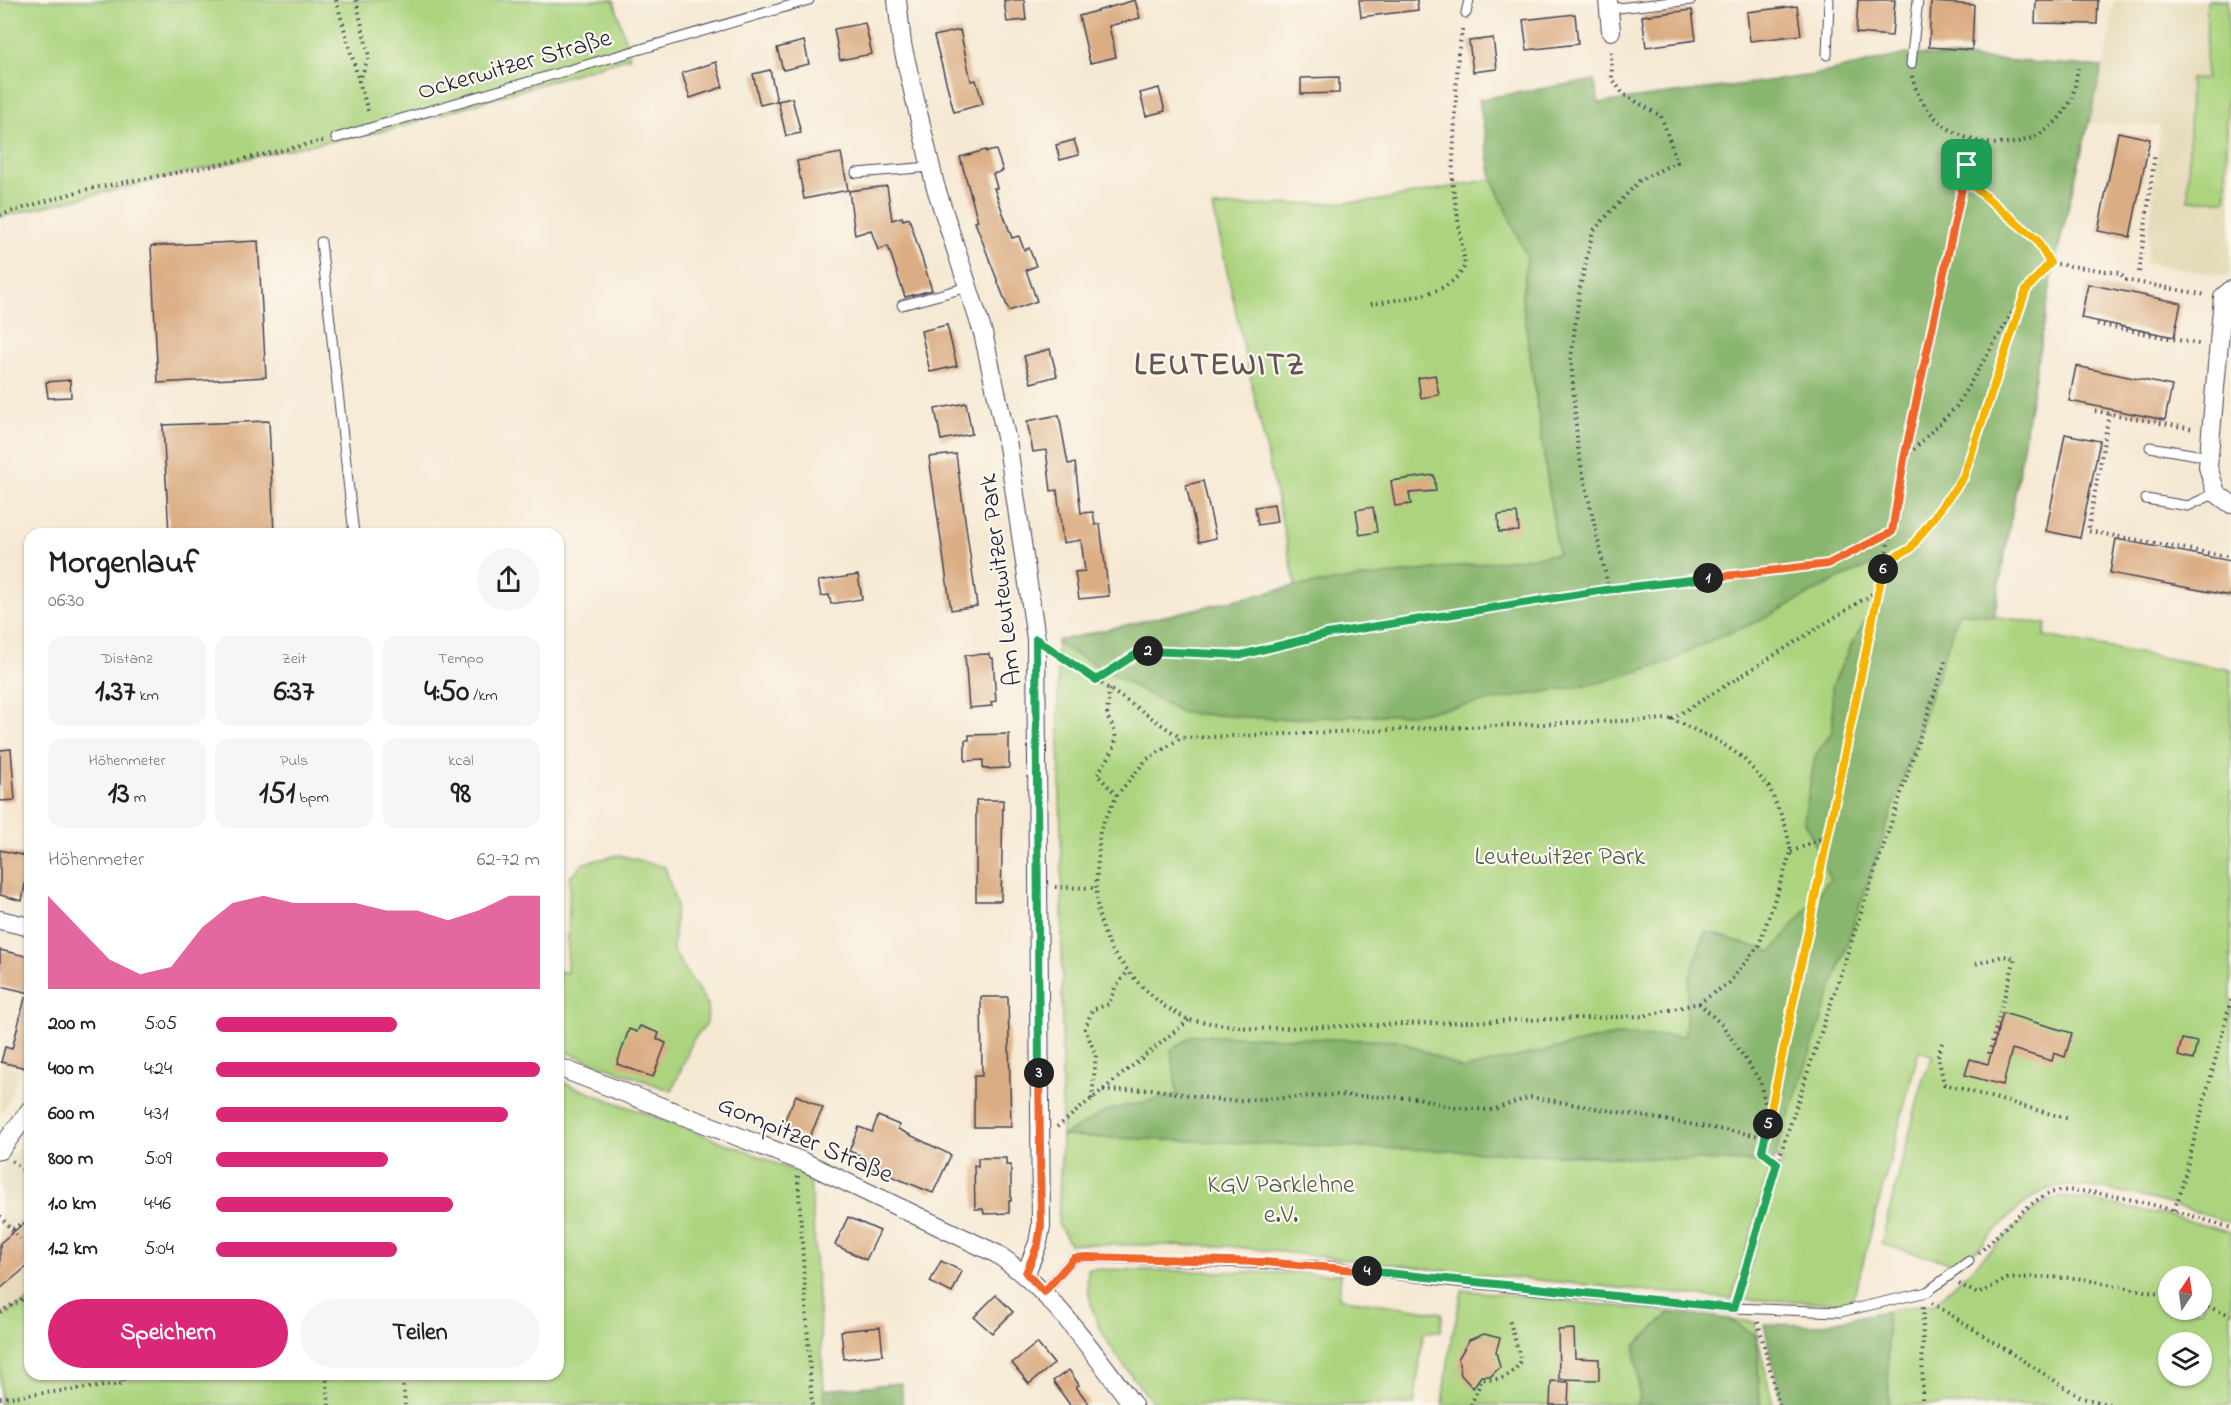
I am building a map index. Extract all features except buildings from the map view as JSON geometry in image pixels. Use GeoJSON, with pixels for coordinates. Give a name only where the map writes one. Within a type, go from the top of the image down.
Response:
{"type":"FeatureCollection","features":[{"type":"Feature","properties":{"kind":"street","name":"Am Leutewitzer Park"},"geometry":{"type":"LineString","coordinates":[[897,0],[902,44],[931,167],[983,333],[1008,446],[1036,639],[1041,1226],[1038,1244],[1026,1273]]}},
{"type":"Feature","properties":{"kind":"street"},"geometry":{"type":"LineString","coordinates":[[1609,4],[1611,31]]}},
{"type":"Feature","properties":{"kind":"street"},"geometry":{"type":"LineString","coordinates":[[2224,499],[2208,467],[2221,349],[2223,297],[2230,290]]}},
{"type":"Feature","properties":{"kind":"street"},"geometry":{"type":"LineString","coordinates":[[0,920],[24,926]]}},
{"type":"Feature","properties":{"kind":"street","name":"Gompitzer Straße"},"geometry":{"type":"LineString","coordinates":[[564,1069],[804,1162],[968,1238],[997,1254],[1026,1273],[1044,1292],[1132,1405]]}},
{"type":"Feature","properties":{"kind":"street"},"geometry":{"type":"LineString","coordinates":[[0,1150],[24,1118]]}},
{"type":"Feature","properties":{"kind":"lane","name":"Ockerwitzer Straße"},"geometry":{"type":"LineString","coordinates":[[336,138],[808,0]]}},
{"type":"Feature","properties":{"kind":"lane"},"geometry":{"type":"LineString","coordinates":[[1466,13],[1468,0]]}},
{"type":"Feature","properties":{"kind":"lane"},"geometry":{"type":"LineString","coordinates":[[1609,4],[1690,0]]}},
{"type":"Feature","properties":{"kind":"lane"},"geometry":{"type":"LineString","coordinates":[[1827,55],[1829,0]]}},
{"type":"Feature","properties":{"kind":"lane"},"geometry":{"type":"LineString","coordinates":[[1911,64],[1918,0]]}},
{"type":"Feature","properties":{"kind":"lane"},"geometry":{"type":"LineString","coordinates":[[856,173],[931,167]]}},
{"type":"Feature","properties":{"kind":"lane"},"geometry":{"type":"LineString","coordinates":[[321,242],[353,528]]}},
{"type":"Feature","properties":{"kind":"lane"},"geometry":{"type":"LineString","coordinates":[[902,305],[968,287]]}},
{"type":"Feature","properties":{"kind":"lane"},"geometry":{"type":"LineString","coordinates":[[2150,447],[2209,457]]}},
{"type":"Feature","properties":{"kind":"lane"},"geometry":{"type":"LineString","coordinates":[[2146,499],[2188,506],[2224,499]]}},
{"type":"Feature","properties":{"kind":"lane"},"geometry":{"type":"LineString","coordinates":[[1044,1292],[1074,1258],[1086,1257],[1326,1266],[1456,1282],[1734,1308],[1840,1312],[1925,1292],[1969,1261]]}},
{"type":"Feature","properties":{"kind":"path"},"geometry":{"type":"LineString","coordinates":[[336,0],[373,127]]}},
{"type":"Feature","properties":{"kind":"path"},"geometry":{"type":"LineString","coordinates":[[356,0],[369,57],[359,81]]}},
{"type":"Feature","properties":{"kind":"path"},"geometry":{"type":"LineString","coordinates":[[1371,304],[1449,286],[1460,277],[1465,265],[1452,181],[1458,54],[1466,13]]}},
{"type":"Feature","properties":{"kind":"path"},"geometry":{"type":"LineString","coordinates":[[1609,590],[1578,451],[1571,359],[1580,287],[1593,231],[1640,180],[1677,162],[1661,116],[1623,94],[1612,78],[1611,31]]}},
{"type":"Feature","properties":{"kind":"path"},"geometry":{"type":"LineString","coordinates":[[1911,64],[1914,88],[1921,103],[1936,122],[1952,133],[1972,141],[2015,142],[2034,136],[2059,117],[2070,100],[2078,68]]}},
{"type":"Feature","properties":{"kind":"path"},"geometry":{"type":"LineString","coordinates":[[0,215],[83,190],[213,166],[336,138]]}},
{"type":"Feature","properties":{"kind":"path"},"geometry":{"type":"LineString","coordinates":[[1777,1163],[1762,1151],[1877,591],[1892,532],[1904,459],[1972,141]]}},
{"type":"Feature","properties":{"kind":"path"},"geometry":{"type":"LineString","coordinates":[[2139,272],[2155,153]]}},
{"type":"Feature","properties":{"kind":"path"},"geometry":{"type":"LineString","coordinates":[[1967,165],[1974,187],[2036,239],[2050,263]]}},
{"type":"Feature","properties":{"kind":"path"},"geometry":{"type":"LineString","coordinates":[[1904,459],[1956,407],[2026,290],[2050,263]]}},
{"type":"Feature","properties":{"kind":"path"},"geometry":{"type":"LineString","coordinates":[[2050,263],[2120,273],[2125,279],[2210,296]]}},
{"type":"Feature","properties":{"kind":"path"},"geometry":{"type":"LineString","coordinates":[[1885,561],[1910,549],[1963,478],[2026,290]]}},
{"type":"Feature","properties":{"kind":"path"},"geometry":{"type":"LineString","coordinates":[[2097,324],[2221,349]]}},
{"type":"Feature","properties":{"kind":"path"},"geometry":{"type":"LineString","coordinates":[[2095,411],[2212,432]]}},
{"type":"Feature","properties":{"kind":"path"},"geometry":{"type":"LineString","coordinates":[[2109,414],[2088,531],[2231,557]]}},
{"type":"Feature","properties":{"kind":"path"},"geometry":{"type":"LineString","coordinates":[[1096,680],[1141,651],[1241,655],[1327,634],[1609,590],[1828,564],[1892,532]]}},
{"type":"Feature","properties":{"kind":"path"},"geometry":{"type":"LineString","coordinates":[[1671,719],[1877,591]]}},
{"type":"Feature","properties":{"kind":"path"},"geometry":{"type":"LineString","coordinates":[[1036,639],[1181,738]]}},
{"type":"Feature","properties":{"kind":"path"},"geometry":{"type":"LineString","coordinates":[[1734,1308],[1777,1163],[1946,659]]}},
{"type":"Feature","properties":{"kind":"path"},"geometry":{"type":"LineString","coordinates":[[1109,689],[1107,717],[1116,730],[1116,744],[1097,774],[1117,795]]}},
{"type":"Feature","properties":{"kind":"path"},"geometry":{"type":"LineString","coordinates":[[1671,719],[1717,740],[1742,757],[1769,787],[1786,827],[1791,852],[1759,945],[1729,983],[1699,1003],[1644,1016],[1255,1029],[1189,1020],[1164,1006],[1128,971],[1114,954],[1104,936],[1096,888],[1100,830],[1117,795],[1146,760],[1181,738],[1671,719]]}},
{"type":"Feature","properties":{"kind":"path"},"geometry":{"type":"LineString","coordinates":[[1791,852],[1827,836]]}},
{"type":"Feature","properties":{"kind":"path"},"geometry":{"type":"LineString","coordinates":[[1038,888],[1096,888]]}},
{"type":"Feature","properties":{"kind":"path"},"geometry":{"type":"LineString","coordinates":[[1976,964],[2003,956],[2015,958],[1988,1057]]}},
{"type":"Feature","properties":{"kind":"path"},"geometry":{"type":"LineString","coordinates":[[1092,1099],[1096,1055],[1085,1029],[1092,1010],[1109,1004],[1115,988],[1128,971]]}},
{"type":"Feature","properties":{"kind":"path"},"geometry":{"type":"LineString","coordinates":[[2174,1210],[2231,1000]]}},
{"type":"Feature","properties":{"kind":"path"},"geometry":{"type":"LineString","coordinates":[[1699,1003],[1723,1026],[1760,1081],[1769,1120]]}},
{"type":"Feature","properties":{"kind":"path"},"geometry":{"type":"LineString","coordinates":[[1040,1141],[1189,1020]]}},
{"type":"Feature","properties":{"kind":"path"},"geometry":{"type":"LineString","coordinates":[[1942,1043],[1938,1056],[1944,1084],[2069,1119]]}},
{"type":"Feature","properties":{"kind":"path"},"geometry":{"type":"LineString","coordinates":[[1103,1091],[1151,1089],[1226,1101],[1335,1095],[1418,1098],[1456,1108],[1492,1110],[1530,1097],[1765,1137]]}},
{"type":"Feature","properties":{"kind":"path"},"geometry":{"type":"LineString","coordinates":[[804,1162],[796,1179],[812,1405]]}},
{"type":"Feature","properties":{"kind":"path"},"geometry":{"type":"LineString","coordinates":[[1969,1261],[2037,1200],[2050,1193],[2069,1190],[2174,1210],[2231,1228]]}},
{"type":"Feature","properties":{"kind":"path"},"geometry":{"type":"LineString","coordinates":[[0,1216],[20,1239]]}},
{"type":"Feature","properties":{"kind":"path"},"geometry":{"type":"LineString","coordinates":[[13,1229],[23,1222]]}},
{"type":"Feature","properties":{"kind":"path"},"geometry":{"type":"LineString","coordinates":[[1949,1275],[1957,1283],[1978,1294],[2007,1279],[2035,1277],[2077,1278],[2158,1294]]}},
{"type":"Feature","properties":{"kind":"path"},"geometry":{"type":"LineString","coordinates":[[1922,1405],[1925,1292]]}},
{"type":"Feature","properties":{"kind":"path"},"geometry":{"type":"LineString","coordinates":[[1925,1292],[1933,1306],[2082,1398],[2112,1405]]}},
{"type":"Feature","properties":{"kind":"path"},"geometry":{"type":"LineString","coordinates":[[0,1311],[24,1298]]}},
{"type":"Feature","properties":{"kind":"path"},"geometry":{"type":"LineString","coordinates":[[2212,1308],[2231,1315]]}},
{"type":"Feature","properties":{"kind":"path"},"geometry":{"type":"LineString","coordinates":[[1755,1309],[1779,1405]]}},
{"type":"Feature","properties":{"kind":"path"},"geometry":{"type":"LineString","coordinates":[[1472,1405],[1482,1379],[1497,1381],[1512,1374],[1521,1361],[1509,1319]]}},
{"type":"Feature","properties":{"kind":"path"},"geometry":{"type":"LineString","coordinates":[[0,1398],[123,1384],[123,1380]]}},
{"type":"Feature","properties":{"kind":"path"},"geometry":{"type":"LineString","coordinates":[[327,1380],[329,1405]]}},
{"type":"Feature","properties":{"kind":"path"},"geometry":{"type":"LineString","coordinates":[[403,1380],[405,1405]]}},
{"type":"Feature","properties":{"kind":"shaded area"},"geometry":{"type":"Polygon","coordinates":[[[2114,0],[2231,0],[2231,277],[2146,263],[2160,126],[2088,123],[2110,38],[2114,0]]]}},
{"type":"Feature","properties":{"kind":"shaded area"},"geometry":{"type":"Polygon","coordinates":[[[0,1064],[20,1069],[8,1103],[0,1114],[0,1064]]]}},
{"type":"Feature","properties":{"kind":"shaded area"},"geometry":{"type":"Polygon","coordinates":[[[24,1143],[24,1380],[60,1380],[184,1405],[0,1405],[0,1168],[24,1143]]]}},
{"type":"Feature","properties":{"kind":"green space"},"geometry":{"type":"Polygon","coordinates":[[[0,0],[614,0],[630,57],[389,130],[284,150],[0,217],[0,0]]]}},
{"type":"Feature","properties":{"kind":"green space"},"geometry":{"type":"Polygon","coordinates":[[[2207,0],[2228,0],[2226,200],[2188,200],[2190,79],[2206,78],[2207,0]]]}},
{"type":"Feature","properties":{"kind":"green space"},"geometry":{"type":"Polygon","coordinates":[[[1906,54],[2102,67],[2053,270],[1994,616],[2046,624],[2044,636],[2231,670],[2231,1223],[2135,1195],[2082,1187],[2060,1187],[2042,1192],[2030,1199],[1958,1265],[1881,1244],[1924,1076],[1933,1056],[1919,1050],[1857,1285],[1853,1296],[1845,1303],[1740,1299],[1782,1160],[1776,1157],[1771,1163],[1732,1299],[1456,1272],[1228,1246],[1070,1244],[1058,1224],[1062,1136],[1062,887],[1057,641],[1296,586],[1213,207],[1376,201],[1492,179],[1527,257],[1522,298],[1558,554],[1857,532],[1906,54]]]}},
{"type":"Feature","properties":{"kind":"green space"},"geometry":{"type":"Polygon","coordinates":[[[1906,54],[2102,67],[2053,270],[1994,617],[1959,612],[1773,1163],[1062,1136],[1108,1110],[1177,1095],[1171,1050],[1193,1035],[1401,1041],[1463,1069],[1615,1035],[1685,1036],[1689,980],[1705,931],[1772,952],[1830,879],[1804,819],[1815,756],[1833,730],[1832,686],[1851,645],[1890,579],[1873,565],[1838,579],[1759,621],[1709,641],[1669,662],[1598,683],[1414,714],[1279,719],[1183,713],[1064,648],[1057,641],[1296,586],[1558,554],[1522,297],[1527,257],[1492,179],[1479,99],[1594,80],[1599,103],[1814,75],[1906,54]]]}},
{"type":"Feature","properties":{"kind":"green space"},"geometry":{"type":"Polygon","coordinates":[[[619,855],[665,867],[676,903],[673,951],[708,1005],[707,1023],[693,1040],[672,1091],[564,1051],[564,972],[567,973],[570,877],[584,863],[619,855]]]}},
{"type":"Feature","properties":{"kind":"green space"},"geometry":{"type":"Polygon","coordinates":[[[564,1083],[749,1152],[810,1178],[825,1405],[0,1405],[0,1315],[24,1304],[24,1380],[564,1380],[564,1083]]]}},
{"type":"Feature","properties":{"kind":"green space"},"geometry":{"type":"Polygon","coordinates":[[[2062,1196],[2172,1216],[2231,1233],[2231,1405],[1889,1405],[1887,1311],[1923,1304],[1933,1305],[2039,1205],[2062,1196]]]}},
{"type":"Feature","properties":{"kind":"green space"},"geometry":{"type":"Polygon","coordinates":[[[1088,1269],[1341,1274],[1339,1298],[1442,1313],[1441,1331],[1424,1332],[1414,1405],[1155,1405],[1119,1359],[1099,1325],[1088,1288],[1088,1269]]]}},
{"type":"Feature","properties":{"kind":"green space"},"geometry":{"type":"Polygon","coordinates":[[[1462,1290],[1671,1312],[1635,1346],[1640,1398],[1636,1405],[1597,1403],[1593,1405],[1443,1405],[1450,1347],[1462,1290]]]}},
{"type":"Feature","properties":{"kind":"green space"},"geometry":{"type":"Polygon","coordinates":[[[1887,1311],[1889,1405],[1782,1405],[1764,1324],[1817,1325],[1887,1311]]]}},
{"type":"Feature","properties":{"kind":"green space"},"geometry":{"type":"Polygon","coordinates":[[[1671,1312],[1730,1319],[1757,1337],[1760,1405],[1636,1405],[1640,1398],[1635,1346],[1671,1312]]]}},
{"type":"Feature","properties":{"kind":"green space"},"geometry":{"type":"Polygon","coordinates":[[[1730,1319],[1754,1322],[1773,1405],[1760,1405],[1757,1337],[1730,1319]]]}},
{"type":"Feature","properties":{"kind":"green space"},"geometry":{"type":"Polygon","coordinates":[[[901,1383],[903,1405],[825,1405],[824,1390],[901,1383]]]}},
{"type":"Feature","properties":{"kind":"district","name":"LEUTEWITZ"},"geometry":{"type":"Point","coordinates":[1220,363]}},
{"type":"Feature","properties":{"kind":"route"},"geometry":{"type":"LineString","coordinates":[[1967,165],[1974,187],[2036,239],[2050,263],[2026,290],[1963,478],[1910,549],[1885,561],[1762,1151],[1777,1163],[1734,1308],[1456,1282],[1326,1266],[1086,1257],[1074,1258],[1044,1292],[1026,1273],[1038,1244],[1041,1226],[1036,639],[1096,680],[1141,651],[1241,655],[1327,634],[1605,590],[1828,564],[1892,532],[1904,459],[1967,165]]}},
{"type":"Feature","properties":{"kind":"park label","name":"Leutewitzer Park"},"geometry":{"type":"Point","coordinates":[1560,855]}},
{"type":"Feature","properties":{"kind":"park label","name":"KGV Parklehne e.V."},"geometry":{"type":"Point","coordinates":[1281,1198]}}]}
